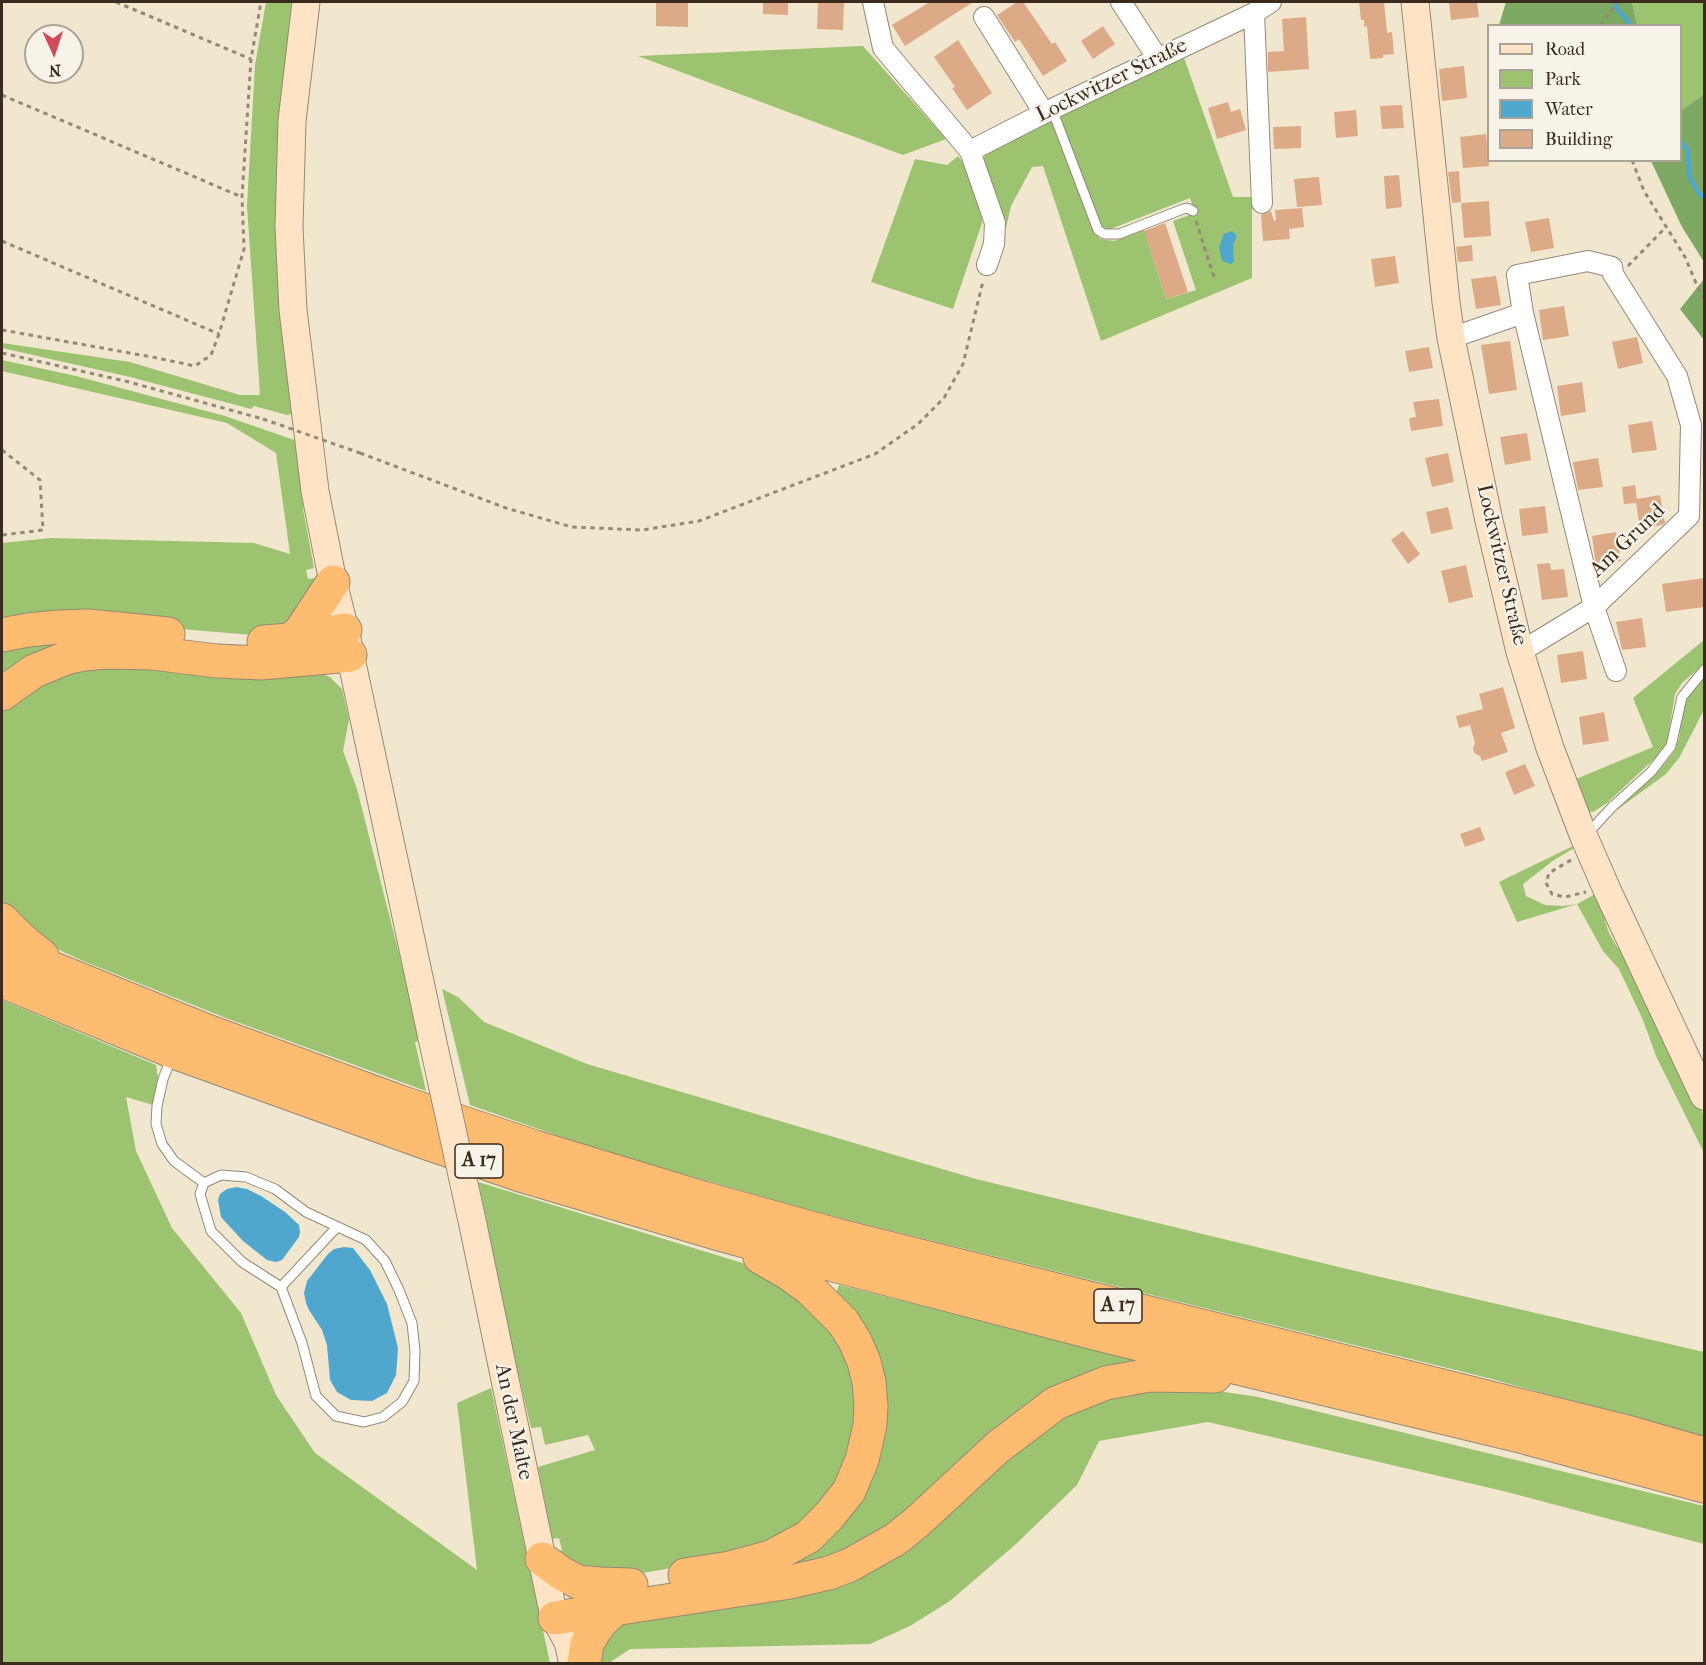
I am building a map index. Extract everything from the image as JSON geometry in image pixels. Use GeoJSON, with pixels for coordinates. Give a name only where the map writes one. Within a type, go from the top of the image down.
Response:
{"type":"FeatureCollection","features":[{"type":"Feature","properties":{"kind":"highway"},"geometry":{"type":"LineString","coordinates":[[290,640],[300,632],[333,582]]}},
{"type":"Feature","properties":{"kind":"highway"},"geometry":{"type":"LineString","coordinates":[[2,635],[28,630],[89,626],[252,643],[290,640],[348,643]]}},
{"type":"Feature","properties":{"kind":"highway"},"geometry":{"type":"LineString","coordinates":[[2,694],[34,671],[69,657],[84,654],[152,653],[217,661],[261,663],[348,643]]}},
{"type":"Feature","properties":{"kind":"highway"},"geometry":{"type":"LineString","coordinates":[[2,920],[21,939],[67,976]]}},
{"type":"Feature","properties":{"kind":"highway","name":"A 17"},"geometry":{"type":"LineString","coordinates":[[2,948],[207,1032],[400,1102],[536,1147],[703,1198],[870,1244],[1620,1430],[1704,1455]]}},
{"type":"Feature","properties":{"kind":"highway","name":"A 17"},"geometry":{"type":"LineString","coordinates":[[2,981],[174,1052],[520,1175],[806,1258],[1110,1337],[1524,1437],[1704,1486]]}},
{"type":"Feature","properties":{"kind":"highway"},"geometry":{"type":"LineString","coordinates":[[553,1610],[623,1597],[771,1557],[808,1536],[829,1516],[849,1491],[862,1460],[870,1425],[871,1406],[869,1382],[855,1341],[843,1323],[810,1289],[788,1273],[719,1234]]}},
{"type":"Feature","properties":{"kind":"highway"},"geometry":{"type":"LineString","coordinates":[[542,1559],[578,1582],[600,1584],[623,1597],[790,1582],[830,1573],[850,1565],[896,1539],[998,1447],[1056,1403],[1106,1383],[1149,1375],[1272,1376]]}},
{"type":"Feature","properties":{"kind":"highway"},"geometry":{"type":"LineString","coordinates":[[584,1664],[587,1644],[593,1633],[623,1597]]}},
{"type":"Feature","properties":{"kind":"main road","name":"An der Malte"},"geometry":{"type":"LineString","coordinates":[[306,2],[292,121],[289,227],[293,310],[315,491],[473,1225],[553,1610],[568,1641],[573,1664]]}},
{"type":"Feature","properties":{"kind":"main road","name":"Lockwitzer Straße"},"geometry":{"type":"LineString","coordinates":[[1415,2],[1451,338],[1489,521],[1520,652],[1550,748],[1587,843],[1704,1096]]}},
{"type":"Feature","properties":{"kind":"main road","name":"An der Malte"},"geometry":{"type":"LineString","coordinates":[[553,1610],[552,1635],[558,1664]]}},
{"type":"Feature","properties":{"kind":"street"},"geometry":{"type":"LineString","coordinates":[[873,2],[883,48],[970,151],[995,222],[994,244],[987,266]]}},
{"type":"Feature","properties":{"kind":"street"},"geometry":{"type":"LineString","coordinates":[[1121,2],[1158,59]]}},
{"type":"Feature","properties":{"kind":"street","name":"Lockwitzer Straße"},"geometry":{"type":"LineString","coordinates":[[970,151],[1048,111],[1254,13],[1271,2]]}},
{"type":"Feature","properties":{"kind":"street"},"geometry":{"type":"LineString","coordinates":[[1254,13],[1262,203]]}},
{"type":"Feature","properties":{"kind":"street"},"geometry":{"type":"LineString","coordinates":[[984,17],[1048,111]]}},
{"type":"Feature","properties":{"kind":"street","name":"Am Grund"},"geometry":{"type":"LineString","coordinates":[[1520,652],[1594,606],[1689,516],[1691,425],[1677,376],[1613,274],[1612,267],[1588,261],[1517,275],[1523,313],[1594,606],[1616,671]]}},
{"type":"Feature","properties":{"kind":"street"},"geometry":{"type":"LineString","coordinates":[[1451,338],[1523,313]]}},
{"type":"Feature","properties":{"kind":"lane"},"geometry":{"type":"LineString","coordinates":[[1048,111],[1098,230],[1104,234],[1119,234],[1183,209],[1193,211]]}},
{"type":"Feature","properties":{"kind":"lane"},"geometry":{"type":"LineString","coordinates":[[1587,843],[1612,807],[1651,772],[1671,746],[1682,697],[1704,670]]}},
{"type":"Feature","properties":{"kind":"lane"},"geometry":{"type":"LineString","coordinates":[[174,1052],[162,1078],[156,1124],[162,1144],[174,1161],[204,1183]]}},
{"type":"Feature","properties":{"kind":"lane"},"geometry":{"type":"LineString","coordinates":[[221,1175],[246,1177],[275,1189],[306,1212],[366,1240],[385,1261],[412,1323],[416,1351],[414,1381],[402,1402],[383,1417],[364,1422],[336,1416],[316,1396],[302,1343],[280,1287],[242,1262],[211,1231],[200,1194],[204,1183],[221,1175]]}},
{"type":"Feature","properties":{"kind":"lane"},"geometry":{"type":"LineString","coordinates":[[280,1287],[337,1227]]}},
{"type":"Feature","properties":{"kind":"path"},"geometry":{"type":"LineString","coordinates":[[116,2],[251,59]]}},
{"type":"Feature","properties":{"kind":"path"},"geometry":{"type":"LineString","coordinates":[[2,330],[195,366],[211,355],[244,249],[242,198],[251,59],[261,2]]}},
{"type":"Feature","properties":{"kind":"path"},"geometry":{"type":"LineString","coordinates":[[1602,24],[1618,2]]}},
{"type":"Feature","properties":{"kind":"path"},"geometry":{"type":"LineString","coordinates":[[2,95],[242,198]]}},
{"type":"Feature","properties":{"kind":"path"},"geometry":{"type":"LineString","coordinates":[[1633,162],[1644,191],[1685,257],[1704,300]]}},
{"type":"Feature","properties":{"kind":"path"},"geometry":{"type":"LineString","coordinates":[[1193,211],[1215,280]]}},
{"type":"Feature","properties":{"kind":"path"},"geometry":{"type":"LineString","coordinates":[[1613,274],[1622,272],[1667,226]]}},
{"type":"Feature","properties":{"kind":"path"},"geometry":{"type":"LineString","coordinates":[[2,241],[219,334]]}},
{"type":"Feature","properties":{"kind":"path"},"geometry":{"type":"LineString","coordinates":[[2,354],[129,382],[263,419],[506,508],[572,527],[642,530],[699,521],[875,454],[918,424],[944,398],[963,364],[987,266]]}},
{"type":"Feature","properties":{"kind":"path"},"geometry":{"type":"LineString","coordinates":[[2,450],[40,480],[43,530],[2,535]]}},
{"type":"Feature","properties":{"kind":"path"},"geometry":{"type":"LineString","coordinates":[[1587,843],[1549,873],[1546,883],[1552,894],[1565,897],[1588,891],[1604,883]]}},
{"type":"Feature","properties":{"kind":"green space"},"geometry":{"type":"Polygon","coordinates":[[[266,2],[297,2],[295,413],[287,415],[254,406],[251,409],[130,377],[2,348],[2,343],[130,362],[240,395],[260,395],[247,206],[255,65],[266,2]]]}},
{"type":"Feature","properties":{"kind":"green space"},"geometry":{"type":"Polygon","coordinates":[[[1506,2],[1632,2],[1637,24],[1499,24],[1506,2]]]}},
{"type":"Feature","properties":{"kind":"green space"},"geometry":{"type":"Polygon","coordinates":[[[1632,2],[1704,2],[1704,94],[1682,110],[1682,24],[1637,24],[1632,2]]]}},
{"type":"Feature","properties":{"kind":"green space"},"geometry":{"type":"Polygon","coordinates":[[[863,46],[946,139],[903,155],[638,56],[863,46]]]}},
{"type":"Feature","properties":{"kind":"green space"},"geometry":{"type":"Polygon","coordinates":[[[1182,52],[1233,197],[1252,197],[1252,278],[1101,341],[1043,166],[1032,167],[1011,206],[1006,228],[982,163],[989,148],[1050,117],[1093,228],[1100,239],[1114,241],[1144,230],[1166,299],[1196,290],[1173,221],[1195,213],[1190,198],[1108,230],[1098,226],[1061,124],[1061,116],[1065,110],[1182,52]]]}},
{"type":"Feature","properties":{"kind":"green space"},"geometry":{"type":"Polygon","coordinates":[[[1704,94],[1704,262],[1682,227],[1651,162],[1682,162],[1682,110],[1704,94]]]}},
{"type":"Feature","properties":{"kind":"green space"},"geometry":{"type":"Polygon","coordinates":[[[958,156],[965,165],[982,212],[982,223],[953,309],[871,282],[915,159],[947,165],[958,156]]]}},
{"type":"Feature","properties":{"kind":"green space"},"geometry":{"type":"Polygon","coordinates":[[[1704,279],[1704,340],[1680,309],[1704,279]]]}},
{"type":"Feature","properties":{"kind":"green space"},"geometry":{"type":"Polygon","coordinates":[[[2,360],[76,376],[225,416],[300,442],[304,482],[303,509],[314,568],[306,570],[308,579],[316,578],[312,597],[293,626],[252,635],[89,618],[2,627],[2,543],[51,538],[254,543],[290,554],[276,453],[227,423],[2,371],[2,360]]]}},
{"type":"Feature","properties":{"kind":"green space"},"geometry":{"type":"Polygon","coordinates":[[[1704,640],[1704,664],[1682,683],[1675,694],[1667,743],[1663,751],[1607,803],[1593,812],[1587,811],[1576,779],[1653,747],[1633,698],[1704,640]]]}},
{"type":"Feature","properties":{"kind":"green space"},"geometry":{"type":"Polygon","coordinates":[[[6,642],[156,645],[2,682],[2,644],[6,642]]]}},
{"type":"Feature","properties":{"kind":"green space"},"geometry":{"type":"Polygon","coordinates":[[[72,667],[317,672],[330,677],[342,689],[349,719],[343,751],[357,789],[421,1040],[415,1042],[426,1091],[226,1018],[83,961],[59,950],[29,931],[2,907],[2,708],[72,667]]]}},
{"type":"Feature","properties":{"kind":"green space"},"geometry":{"type":"Polygon","coordinates":[[[1704,676],[1704,710],[1679,758],[1666,774],[1603,820],[1661,768],[1675,750],[1687,695],[1704,676]]]}},
{"type":"Feature","properties":{"kind":"green space"},"geometry":{"type":"Polygon","coordinates":[[[1575,845],[1576,847],[1554,860],[1523,884],[1526,896],[1545,905],[1577,904],[1517,922],[1499,882],[1575,845]]]}},
{"type":"Feature","properties":{"kind":"green space"},"geometry":{"type":"Polygon","coordinates":[[[1597,893],[1609,933],[1638,977],[1704,1116],[1704,1153],[1656,1056],[1643,1020],[1619,969],[1603,951],[1577,904],[1597,893]]]}},
{"type":"Feature","properties":{"kind":"green space"},"geometry":{"type":"Polygon","coordinates":[[[442,989],[458,997],[484,1022],[587,1064],[976,1179],[1372,1275],[1704,1352],[1704,1437],[1488,1378],[812,1211],[593,1148],[470,1105],[442,989]]]}},
{"type":"Feature","properties":{"kind":"green space"},"geometry":{"type":"Polygon","coordinates":[[[2,1000],[156,1065],[158,1078],[153,1105],[126,1097],[136,1151],[172,1228],[241,1313],[276,1395],[315,1453],[477,1570],[457,1403],[491,1388],[550,1663],[2,1663],[2,1000]]]}},
{"type":"Feature","properties":{"kind":"green space"},"geometry":{"type":"Polygon","coordinates":[[[478,1182],[749,1265],[768,1274],[836,1329],[862,1405],[841,1485],[788,1539],[688,1565],[632,1575],[585,1576],[556,1553],[562,1550],[559,1538],[552,1539],[538,1467],[595,1450],[588,1435],[545,1445],[541,1427],[531,1428],[483,1223],[487,1222],[478,1182]]]}},
{"type":"Feature","properties":{"kind":"green space"},"geometry":{"type":"Polygon","coordinates":[[[839,1285],[1147,1363],[1126,1371],[866,1549],[737,1577],[872,1468],[835,1297],[839,1285]]]}},
{"type":"Feature","properties":{"kind":"green space"},"geometry":{"type":"Polygon","coordinates":[[[1178,1385],[1258,1397],[1704,1506],[1704,1544],[1503,1491],[1208,1422],[1099,1441],[1077,1485],[1016,1544],[950,1601],[910,1626],[870,1644],[630,1649],[609,1663],[590,1664],[619,1618],[792,1587],[1081,1401],[1178,1385]]]}},
{"type":"Feature","properties":{"kind":"water"},"geometry":{"type":"Polygon","coordinates":[[[1232,231],[1237,236],[1233,245],[1234,261],[1231,264],[1222,261],[1219,247],[1224,234],[1232,231]]]}},
{"type":"Feature","properties":{"kind":"water"},"geometry":{"type":"Polygon","coordinates":[[[236,1187],[247,1189],[261,1196],[285,1212],[299,1225],[299,1237],[282,1260],[276,1262],[267,1260],[243,1241],[221,1217],[218,1200],[220,1194],[236,1187]]]}},
{"type":"Feature","properties":{"kind":"water"},"geometry":{"type":"Polygon","coordinates":[[[353,1248],[370,1270],[387,1304],[398,1348],[396,1375],[387,1393],[372,1401],[351,1400],[337,1392],[330,1380],[327,1345],[322,1330],[309,1310],[304,1293],[307,1281],[328,1254],[334,1249],[353,1248]]]}},
{"type":"Feature","properties":{"kind":"building"},"geometry":{"type":"Polygon","coordinates":[[[656,2],[688,2],[688,27],[656,26],[656,2]]]}},
{"type":"Feature","properties":{"kind":"building"},"geometry":{"type":"Polygon","coordinates":[[[763,2],[788,2],[788,15],[763,14],[763,2]]]}},
{"type":"Feature","properties":{"kind":"building"},"geometry":{"type":"Polygon","coordinates":[[[818,2],[844,3],[843,30],[817,29],[818,2]]]}},
{"type":"Feature","properties":{"kind":"building"},"geometry":{"type":"Polygon","coordinates":[[[930,2],[973,2],[905,46],[892,25],[930,2]]]}},
{"type":"Feature","properties":{"kind":"building"},"geometry":{"type":"Polygon","coordinates":[[[1017,2],[1023,2],[1052,44],[1055,42],[1067,61],[1043,76],[1019,39],[1015,42],[997,15],[1017,2]]]}},
{"type":"Feature","properties":{"kind":"building"},"geometry":{"type":"Polygon","coordinates":[[[1359,2],[1384,2],[1387,33],[1392,32],[1394,54],[1370,59],[1367,26],[1364,27],[1364,20],[1361,20],[1359,2]]]}},
{"type":"Feature","properties":{"kind":"building"},"geometry":{"type":"Polygon","coordinates":[[[1449,2],[1477,2],[1479,17],[1451,20],[1449,2]]]}},
{"type":"Feature","properties":{"kind":"building"},"geometry":{"type":"Polygon","coordinates":[[[1306,17],[1309,69],[1268,72],[1268,52],[1284,51],[1282,19],[1306,17]]]}},
{"type":"Feature","properties":{"kind":"building"},"geometry":{"type":"Polygon","coordinates":[[[1103,26],[1115,44],[1093,59],[1081,41],[1103,26]]]}},
{"type":"Feature","properties":{"kind":"building"},"geometry":{"type":"Polygon","coordinates":[[[958,40],[992,93],[967,110],[952,88],[955,87],[934,57],[958,40]]]}},
{"type":"Feature","properties":{"kind":"building"},"geometry":{"type":"Polygon","coordinates":[[[1464,66],[1467,98],[1442,101],[1439,69],[1464,66]]]}},
{"type":"Feature","properties":{"kind":"building"},"geometry":{"type":"Polygon","coordinates":[[[1228,102],[1231,112],[1240,109],[1246,130],[1217,139],[1208,108],[1228,102]]]}},
{"type":"Feature","properties":{"kind":"building"},"geometry":{"type":"Polygon","coordinates":[[[1402,105],[1404,128],[1382,129],[1380,106],[1402,105]]]}},
{"type":"Feature","properties":{"kind":"building"},"geometry":{"type":"Polygon","coordinates":[[[1356,110],[1358,136],[1336,138],[1334,112],[1356,110]]]}},
{"type":"Feature","properties":{"kind":"building"},"geometry":{"type":"Polygon","coordinates":[[[1301,126],[1301,148],[1274,149],[1273,127],[1301,126]]]}},
{"type":"Feature","properties":{"kind":"building"},"geometry":{"type":"Polygon","coordinates":[[[1486,134],[1489,166],[1463,168],[1460,137],[1486,134]]]}},
{"type":"Feature","properties":{"kind":"building"},"geometry":{"type":"Polygon","coordinates":[[[1459,171],[1461,202],[1452,203],[1448,172],[1459,171]]]}},
{"type":"Feature","properties":{"kind":"building"},"geometry":{"type":"Polygon","coordinates":[[[1399,175],[1402,207],[1386,209],[1384,176],[1399,175]]]}},
{"type":"Feature","properties":{"kind":"building"},"geometry":{"type":"Polygon","coordinates":[[[1319,177],[1322,205],[1297,207],[1294,179],[1319,177]]]}},
{"type":"Feature","properties":{"kind":"building"},"geometry":{"type":"Polygon","coordinates":[[[1489,201],[1491,236],[1464,238],[1461,203],[1489,201]]]}},
{"type":"Feature","properties":{"kind":"building"},"geometry":{"type":"Polygon","coordinates":[[[1302,208],[1304,227],[1289,229],[1290,239],[1263,241],[1261,215],[1271,211],[1274,221],[1276,220],[1275,210],[1302,208]]]}},
{"type":"Feature","properties":{"kind":"building"},"geometry":{"type":"Polygon","coordinates":[[[1549,218],[1554,248],[1531,252],[1525,222],[1549,218]]]}},
{"type":"Feature","properties":{"kind":"building"},"geometry":{"type":"Polygon","coordinates":[[[1165,223],[1188,292],[1166,299],[1144,231],[1165,223]]]}},
{"type":"Feature","properties":{"kind":"building"},"geometry":{"type":"Polygon","coordinates":[[[1472,245],[1473,261],[1458,262],[1456,247],[1472,245]]]}},
{"type":"Feature","properties":{"kind":"building"},"geometry":{"type":"Polygon","coordinates":[[[1395,256],[1399,283],[1375,287],[1371,259],[1395,256]]]}},
{"type":"Feature","properties":{"kind":"building"},"geometry":{"type":"Polygon","coordinates":[[[1496,276],[1501,305],[1476,309],[1471,279],[1496,276]]]}},
{"type":"Feature","properties":{"kind":"building"},"geometry":{"type":"Polygon","coordinates":[[[1564,306],[1569,336],[1543,340],[1539,310],[1564,306]]]}},
{"type":"Feature","properties":{"kind":"building"},"geometry":{"type":"Polygon","coordinates":[[[1637,337],[1643,363],[1618,369],[1612,342],[1637,337]]]}},
{"type":"Feature","properties":{"kind":"building"},"geometry":{"type":"Polygon","coordinates":[[[1510,341],[1517,390],[1489,394],[1481,345],[1510,341]]]}},
{"type":"Feature","properties":{"kind":"building"},"geometry":{"type":"Polygon","coordinates":[[[1429,347],[1433,368],[1409,372],[1405,351],[1429,347]]]}},
{"type":"Feature","properties":{"kind":"building"},"geometry":{"type":"Polygon","coordinates":[[[1582,382],[1586,412],[1561,416],[1557,386],[1582,382]]]}},
{"type":"Feature","properties":{"kind":"building"},"geometry":{"type":"Polygon","coordinates":[[[1439,399],[1443,426],[1411,431],[1409,418],[1416,417],[1413,402],[1439,399]]]}},
{"type":"Feature","properties":{"kind":"building"},"geometry":{"type":"Polygon","coordinates":[[[1652,421],[1657,450],[1632,453],[1628,425],[1652,421]]]}},
{"type":"Feature","properties":{"kind":"building"},"geometry":{"type":"Polygon","coordinates":[[[1527,433],[1531,460],[1505,465],[1500,437],[1527,433]]]}},
{"type":"Feature","properties":{"kind":"building"},"geometry":{"type":"Polygon","coordinates":[[[1448,453],[1454,482],[1432,487],[1425,458],[1448,453]]]}},
{"type":"Feature","properties":{"kind":"building"},"geometry":{"type":"Polygon","coordinates":[[[1598,458],[1603,487],[1578,490],[1573,462],[1598,458]]]}},
{"type":"Feature","properties":{"kind":"building"},"geometry":{"type":"Polygon","coordinates":[[[1635,485],[1637,499],[1660,495],[1665,523],[1640,529],[1636,503],[1624,504],[1622,487],[1635,485]]]}},
{"type":"Feature","properties":{"kind":"building"},"geometry":{"type":"Polygon","coordinates":[[[1545,506],[1548,533],[1522,536],[1519,509],[1545,506]]]}},
{"type":"Feature","properties":{"kind":"building"},"geometry":{"type":"Polygon","coordinates":[[[1448,507],[1453,529],[1431,534],[1426,512],[1448,507]]]}},
{"type":"Feature","properties":{"kind":"building"},"geometry":{"type":"Polygon","coordinates":[[[1403,531],[1420,554],[1408,564],[1391,540],[1403,531]]]}},
{"type":"Feature","properties":{"kind":"building"},"geometry":{"type":"Polygon","coordinates":[[[1616,532],[1621,561],[1596,565],[1592,536],[1616,532]]]}},
{"type":"Feature","properties":{"kind":"building"},"geometry":{"type":"Polygon","coordinates":[[[1550,563],[1551,570],[1564,569],[1568,597],[1542,600],[1537,564],[1550,563]]]}},
{"type":"Feature","properties":{"kind":"building"},"geometry":{"type":"Polygon","coordinates":[[[1466,565],[1473,597],[1449,603],[1441,571],[1466,565]]]}},
{"type":"Feature","properties":{"kind":"building"},"geometry":{"type":"Polygon","coordinates":[[[1704,578],[1704,607],[1666,612],[1662,584],[1704,578]]]}},
{"type":"Feature","properties":{"kind":"building"},"geometry":{"type":"Polygon","coordinates":[[[1642,618],[1646,647],[1622,650],[1616,622],[1642,618]]]}},
{"type":"Feature","properties":{"kind":"building"},"geometry":{"type":"Polygon","coordinates":[[[1583,651],[1587,679],[1561,683],[1557,655],[1583,651]]]}},
{"type":"Feature","properties":{"kind":"building"},"geometry":{"type":"Polygon","coordinates":[[[1503,687],[1515,728],[1501,733],[1508,752],[1482,761],[1480,756],[1474,753],[1475,743],[1470,725],[1459,728],[1456,716],[1483,709],[1479,694],[1503,687]]]}},
{"type":"Feature","properties":{"kind":"building"},"geometry":{"type":"Polygon","coordinates":[[[1604,712],[1609,741],[1583,745],[1579,717],[1604,712]]]}},
{"type":"Feature","properties":{"kind":"building"},"geometry":{"type":"Polygon","coordinates":[[[1525,764],[1535,786],[1514,795],[1505,772],[1525,764]]]}},
{"type":"Feature","properties":{"kind":"building"},"geometry":{"type":"Polygon","coordinates":[[[1480,827],[1485,840],[1465,847],[1460,834],[1480,827]]]}},
{"type":"Feature","properties":{"kind":"waterway"},"geometry":{"type":"LineString","coordinates":[[1616,2],[1616,8],[1629,24]]}},
{"type":"Feature","properties":{"kind":"waterway"},"geometry":{"type":"LineString","coordinates":[[1682,144],[1688,150],[1689,176],[1699,194],[1704,197]]}}]}
